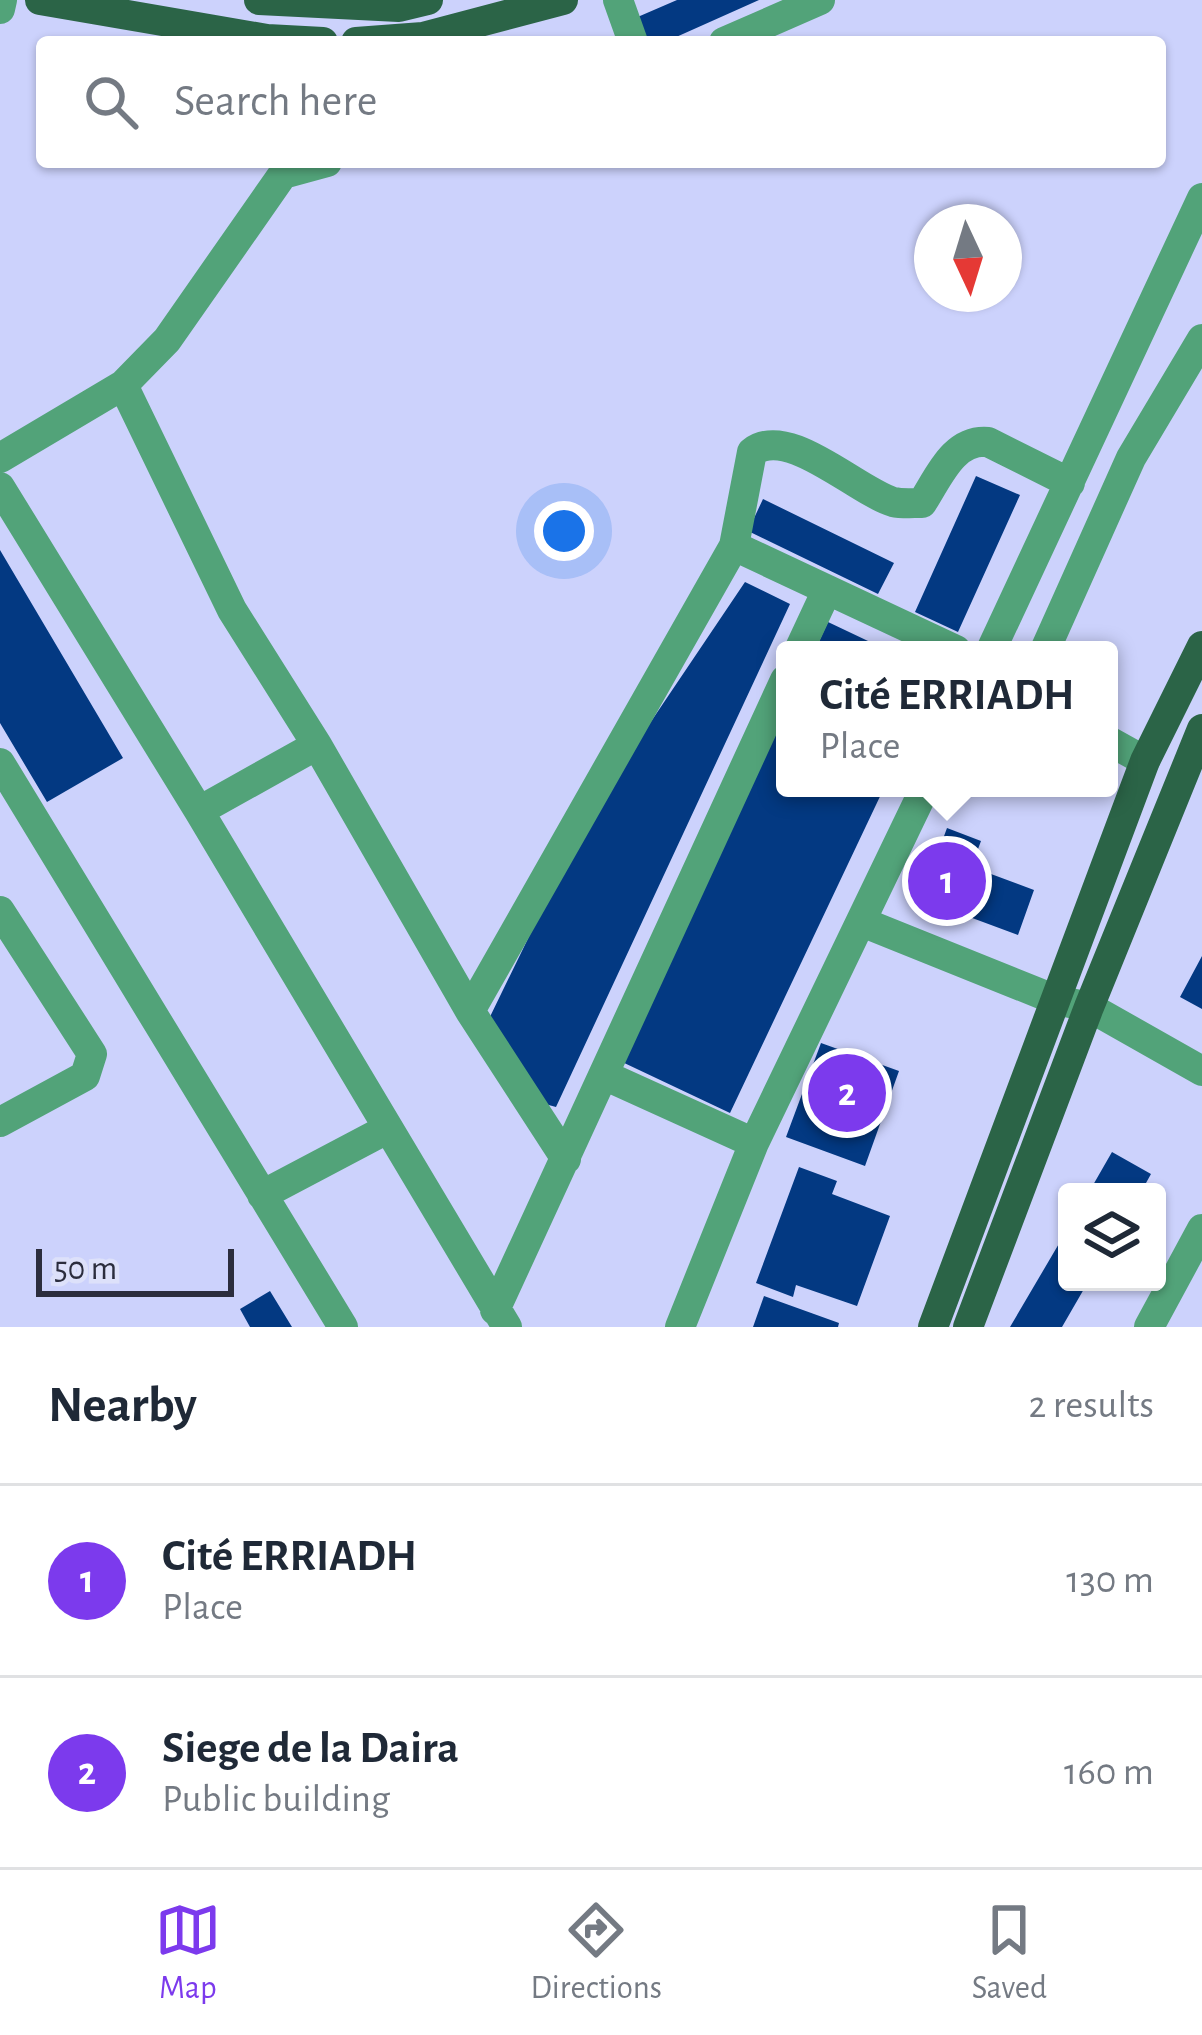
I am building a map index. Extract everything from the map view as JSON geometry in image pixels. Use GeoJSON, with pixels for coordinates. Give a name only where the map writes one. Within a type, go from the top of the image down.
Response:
{"type":"FeatureCollection","features":[{"type":"Feature","properties":{"kind":"main road"},"geometry":{"type":"LineString","coordinates":[[40,0],[244,36]]}},
{"type":"Feature","properties":{"kind":"main road"},"geometry":{"type":"LineString","coordinates":[[259,0],[399,7],[428,0]]}},
{"type":"Feature","properties":{"kind":"main road"},"geometry":{"type":"LineString","coordinates":[[428,36],[562,0]]}},
{"type":"Feature","properties":{"kind":"main road"},"geometry":{"type":"LineString","coordinates":[[932,1327],[1145,761],[1202,646]]}},
{"type":"Feature","properties":{"kind":"main road"},"geometry":{"type":"LineString","coordinates":[[968,1327],[1089,1006],[1202,729]]}},
{"type":"Feature","properties":{"kind":"street"},"geometry":{"type":"LineString","coordinates":[[0,9],[2,0]]}},
{"type":"Feature","properties":{"kind":"street"},"geometry":{"type":"LineString","coordinates":[[618,0],[631,36]]}},
{"type":"Feature","properties":{"kind":"street"},"geometry":{"type":"LineString","coordinates":[[738,36],[820,0]]}},
{"type":"Feature","properties":{"kind":"street"},"geometry":{"type":"LineString","coordinates":[[0,458],[123,385],[167,340],[282,168]]}},
{"type":"Feature","properties":{"kind":"street"},"geometry":{"type":"LineString","coordinates":[[995,641],[1202,198]]}},
{"type":"Feature","properties":{"kind":"street"},"geometry":{"type":"LineString","coordinates":[[1050,641],[1131,458],[1202,339]]}},
{"type":"Feature","properties":{"kind":"street"},"geometry":{"type":"LineString","coordinates":[[123,385],[232,610],[317,745],[470,1011],[566,1160]]}},
{"type":"Feature","properties":{"kind":"street"},"geometry":{"type":"LineString","coordinates":[[470,1011],[734,546],[752,452],[764,443],[786,444],[898,504],[922,503],[961,447],[974,441],[988,442],[1070,483]]}},
{"type":"Feature","properties":{"kind":"street"},"geometry":{"type":"LineString","coordinates":[[0,487],[501,1318]]}},
{"type":"Feature","properties":{"kind":"street"},"geometry":{"type":"LineString","coordinates":[[734,546],[936,641]]}},
{"type":"Feature","properties":{"kind":"street"},"geometry":{"type":"LineString","coordinates":[[803,641],[826,590]]}},
{"type":"Feature","properties":{"kind":"street"},"geometry":{"type":"LineString","coordinates":[[501,1318],[566,1160],[776,700]]}},
{"type":"Feature","properties":{"kind":"street"},"geometry":{"type":"LineString","coordinates":[[199,811],[317,745]]}},
{"type":"Feature","properties":{"kind":"street"},"geometry":{"type":"LineString","coordinates":[[1118,746],[1145,761]]}},
{"type":"Feature","properties":{"kind":"street"},"geometry":{"type":"LineString","coordinates":[[2,770],[343,1327]]}},
{"type":"Feature","properties":{"kind":"street"},"geometry":{"type":"LineString","coordinates":[[680,1327],[754,1143],[921,797]]}},
{"type":"Feature","properties":{"kind":"street"},"geometry":{"type":"LineString","coordinates":[[0,911],[92,1054],[85,1076],[0,1122]]}},
{"type":"Feature","properties":{"kind":"street"},"geometry":{"type":"LineString","coordinates":[[862,922],[1056,1000],[1089,1006],[1202,1071]]}},
{"type":"Feature","properties":{"kind":"street"},"geometry":{"type":"LineString","coordinates":[[604,1075],[754,1143]]}},
{"type":"Feature","properties":{"kind":"street"},"geometry":{"type":"LineString","coordinates":[[262,1195],[387,1130]]}},
{"type":"Feature","properties":{"kind":"street"},"geometry":{"type":"LineString","coordinates":[[1149,1327],[1202,1229]]}},
{"type":"Feature","properties":{"kind":"building"},"geometry":{"type":"Polygon","coordinates":[[[677,0],[759,0],[678,36],[641,36],[633,19],[677,0]]]}},
{"type":"Feature","properties":{"kind":"building"},"geometry":{"type":"Polygon","coordinates":[[[976,476],[1020,495],[958,632],[915,612],[976,476]]]}},
{"type":"Feature","properties":{"kind":"building"},"geometry":{"type":"Polygon","coordinates":[[[763,499],[894,563],[878,594],[748,531],[763,499]]]}},
{"type":"Feature","properties":{"kind":"building"},"geometry":{"type":"Polygon","coordinates":[[[0,550],[123,758],[47,802],[0,723],[0,550]]]}},
{"type":"Feature","properties":{"kind":"building"},"geometry":{"type":"Polygon","coordinates":[[[745,582],[790,604],[556,1107],[534,1101],[486,1025],[588,815],[745,582]]]}},
{"type":"Feature","properties":{"kind":"building"},"geometry":{"type":"Polygon","coordinates":[[[828,622],[868,641],[819,641],[828,622]]]}},
{"type":"Feature","properties":{"kind":"building"},"geometry":{"type":"Polygon","coordinates":[[[776,732],[776,797],[880,797],[730,1113],[620,1061],[776,732]]]}},
{"type":"Feature","properties":{"kind":"building"},"geometry":{"type":"Polygon","coordinates":[[[947,828],[981,841],[963,889],[983,896],[991,874],[1034,890],[1018,935],[921,899],[947,828]]]}},
{"type":"Feature","properties":{"kind":"building"},"geometry":{"type":"Polygon","coordinates":[[[1202,956],[1202,1009],[1180,997],[1202,956]]]}},
{"type":"Feature","properties":{"kind":"building"},"geometry":{"type":"Polygon","coordinates":[[[821,1043],[899,1071],[865,1166],[786,1137],[821,1043]]]}},
{"type":"Feature","properties":{"kind":"building"},"geometry":{"type":"Polygon","coordinates":[[[1112,1152],[1151,1174],[1146,1183],[1094,1183],[1112,1152]]]}},
{"type":"Feature","properties":{"kind":"building"},"geometry":{"type":"Polygon","coordinates":[[[799,1167],[837,1181],[832,1194],[890,1216],[857,1306],[796,1285],[793,1297],[756,1283],[799,1167]]]}},
{"type":"Feature","properties":{"kind":"building"},"geometry":{"type":"Polygon","coordinates":[[[1058,1245],[1058,1291],[1083,1291],[1062,1327],[1010,1327],[1058,1245]]]}},
{"type":"Feature","properties":{"kind":"building"},"geometry":{"type":"Polygon","coordinates":[[[270,1291],[292,1327],[250,1327],[240,1309],[270,1291]]]}},
{"type":"Feature","properties":{"kind":"building"},"geometry":{"type":"Polygon","coordinates":[[[764,1296],[839,1323],[838,1327],[753,1327],[764,1296]]]}},
{"type":"Feature","properties":{"kind":"place","name":"Cité ERRIADH"},"geometry":{"type":"Point","coordinates":[947,881]}},
{"type":"Feature","properties":{"kind":"place","name":"Siege de la Daira"},"geometry":{"type":"Point","coordinates":[847,1093]}}]}
